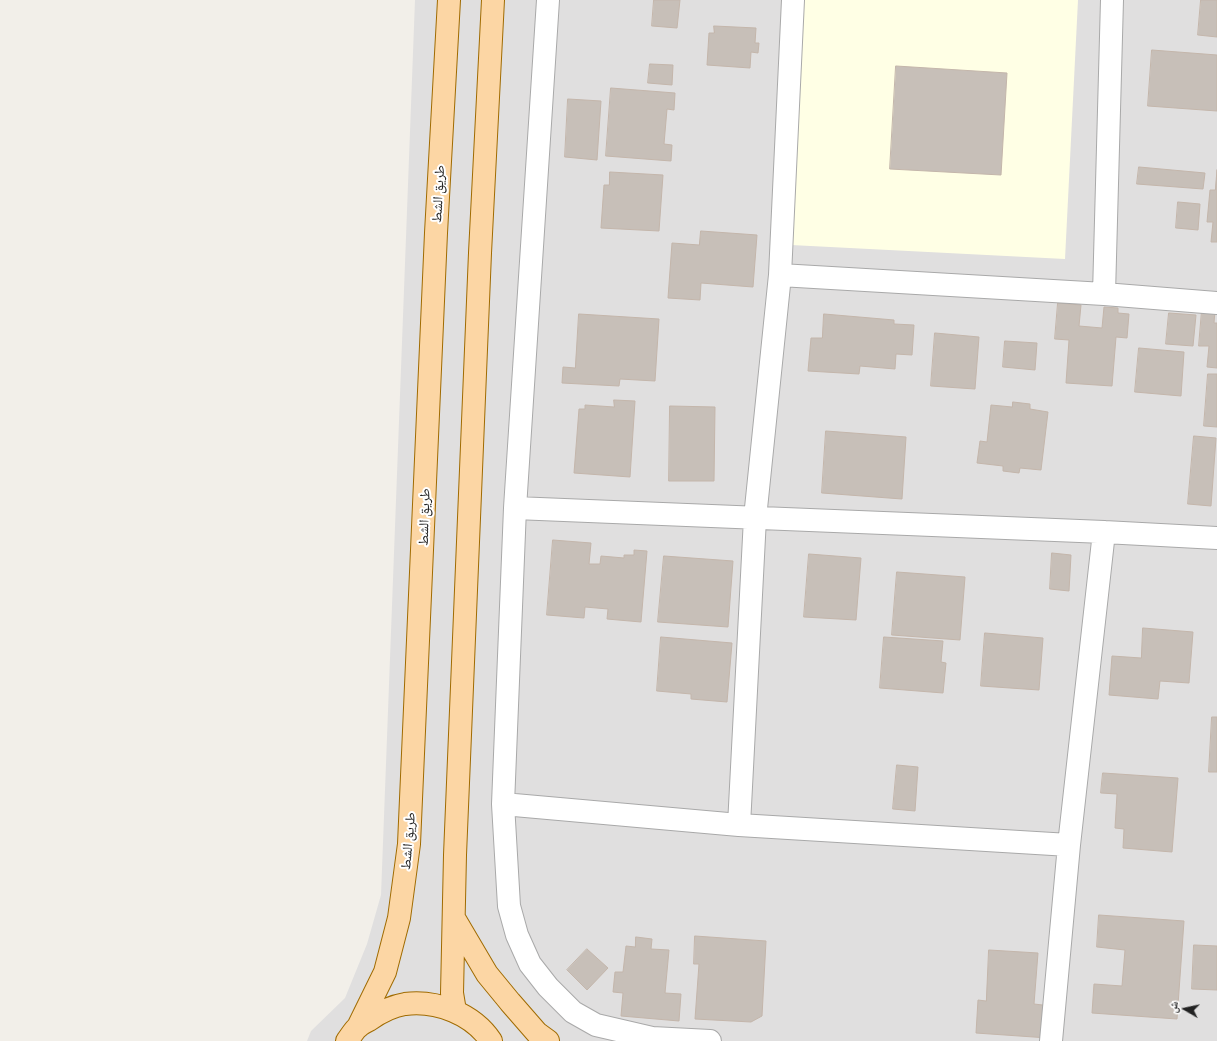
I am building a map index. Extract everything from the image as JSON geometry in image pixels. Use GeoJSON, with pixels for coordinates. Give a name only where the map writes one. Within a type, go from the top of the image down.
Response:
{"type":"FeatureCollection","features":[{"type":"Feature","properties":{"kind":"main road","name":"طريق الشط"},"geometry":{"type":"LineString","coordinates":[[353,1034],[384,972],[400,918],[409,844],[448,0]]}},
{"type":"Feature","properties":{"kind":"main road"},"geometry":{"type":"LineString","coordinates":[[455,1011],[452,993],[455,855],[479,261],[493,0]]}},
{"type":"Feature","properties":{"kind":"main road"},"geometry":{"type":"LineString","coordinates":[[454,918],[488,974],[537,1033],[548,1041]]}},
{"type":"Feature","properties":{"kind":"main road"},"geometry":{"type":"LineString","coordinates":[[353,1034],[380,1012],[404,1004],[430,1004],[455,1011],[473,1022],[488,1036],[491,1041]]}},
{"type":"Feature","properties":{"kind":"street"},"geometry":{"type":"LineString","coordinates":[[548,0],[515,508],[503,804],[508,906],[517,935],[530,964],[548,987],[573,1012],[596,1025],[652,1038],[710,1041]]}},
{"type":"Feature","properties":{"kind":"street"},"geometry":{"type":"LineString","coordinates":[[739,825],[755,518],[780,275],[793,0]]}},
{"type":"Feature","properties":{"kind":"street"},"geometry":{"type":"LineString","coordinates":[[1104,294],[1112,0]]}},
{"type":"Feature","properties":{"kind":"street"},"geometry":{"type":"LineString","coordinates":[[780,275],[1104,294],[1217,303]]}},
{"type":"Feature","properties":{"kind":"street"},"geometry":{"type":"LineString","coordinates":[[515,508],[1217,538]]}},
{"type":"Feature","properties":{"kind":"street"},"geometry":{"type":"LineString","coordinates":[[1051,1041],[1069,844],[1104,532]]}},
{"type":"Feature","properties":{"kind":"street"},"geometry":{"type":"LineString","coordinates":[[503,804],[739,825],[1069,844]]}},
{"type":"Feature","properties":{"kind":"shaded area"},"geometry":{"type":"Polygon","coordinates":[[[415,0],[1217,0],[1217,1041],[307,1041],[311,1031],[345,998],[367,944],[381,895],[415,0]]]}},
{"type":"Feature","properties":{"kind":"shaded area"},"geometry":{"type":"Polygon","coordinates":[[[803,0],[1078,0],[1065,259],[791,245],[803,0]]]}},
{"type":"Feature","properties":{"kind":"building"},"geometry":{"type":"Polygon","coordinates":[[[654,0],[680,0],[677,28],[652,26],[654,0]]]}},
{"type":"Feature","properties":{"kind":"building"},"geometry":{"type":"Polygon","coordinates":[[[1201,0],[1217,0],[1217,37],[1198,35],[1201,0]]]}},
{"type":"Feature","properties":{"kind":"building"},"geometry":{"type":"Polygon","coordinates":[[[714,26],[756,28],[755,43],[759,43],[758,53],[751,52],[750,68],[707,65],[709,33],[714,33],[714,26]]]}},
{"type":"Feature","properties":{"kind":"building"},"geometry":{"type":"Polygon","coordinates":[[[1152,50],[1217,55],[1217,111],[1148,106],[1152,50]]]}},
{"type":"Feature","properties":{"kind":"building"},"geometry":{"type":"Polygon","coordinates":[[[650,64],[673,65],[672,85],[648,83],[650,64]]]}},
{"type":"Feature","properties":{"kind":"building"},"geometry":{"type":"Polygon","coordinates":[[[896,66],[1007,73],[1001,175],[890,169],[896,66]]]}},
{"type":"Feature","properties":{"kind":"building"},"geometry":{"type":"Polygon","coordinates":[[[611,88],[675,93],[674,110],[667,109],[664,144],[672,145],[671,161],[606,156],[611,88]]]}},
{"type":"Feature","properties":{"kind":"building"},"geometry":{"type":"Polygon","coordinates":[[[568,99],[601,101],[597,160],[565,157],[568,99]]]}},
{"type":"Feature","properties":{"kind":"building"},"geometry":{"type":"Polygon","coordinates":[[[1139,167],[1205,173],[1203,189],[1137,184],[1139,167]]]}},
{"type":"Feature","properties":{"kind":"building"},"geometry":{"type":"Polygon","coordinates":[[[1217,170],[1217,242],[1211,242],[1213,222],[1207,222],[1210,190],[1215,190],[1217,170]]]}},
{"type":"Feature","properties":{"kind":"building"},"geometry":{"type":"Polygon","coordinates":[[[610,172],[663,175],[659,231],[601,228],[604,185],[609,185],[610,172]]]}},
{"type":"Feature","properties":{"kind":"building"},"geometry":{"type":"Polygon","coordinates":[[[1178,202],[1200,204],[1198,230],[1176,228],[1178,202]]]}},
{"type":"Feature","properties":{"kind":"building"},"geometry":{"type":"Polygon","coordinates":[[[701,231],[757,235],[753,287],[701,283],[700,300],[668,298],[672,243],[699,245],[701,231]]]}},
{"type":"Feature","properties":{"kind":"building"},"geometry":{"type":"Polygon","coordinates":[[[1058,303],[1081,305],[1079,326],[1102,328],[1104,307],[1118,308],[1118,313],[1129,314],[1127,338],[1116,337],[1112,386],[1066,383],[1069,340],[1055,339],[1058,303]]]}},
{"type":"Feature","properties":{"kind":"building"},"geometry":{"type":"Polygon","coordinates":[[[1202,310],[1215,311],[1214,323],[1217,323],[1217,368],[1207,367],[1209,346],[1199,346],[1202,310]]]}},
{"type":"Feature","properties":{"kind":"building"},"geometry":{"type":"Polygon","coordinates":[[[1169,313],[1196,315],[1193,346],[1166,344],[1169,313]]]}},
{"type":"Feature","properties":{"kind":"building"},"geometry":{"type":"Polygon","coordinates":[[[579,314],[659,319],[655,381],[620,379],[619,386],[562,383],[563,367],[575,368],[579,314]]]}},
{"type":"Feature","properties":{"kind":"building"},"geometry":{"type":"Polygon","coordinates":[[[824,314],[894,320],[894,324],[914,325],[912,355],[896,354],[895,369],[860,366],[859,374],[808,371],[811,338],[822,338],[824,314]]]}},
{"type":"Feature","properties":{"kind":"building"},"geometry":{"type":"Polygon","coordinates":[[[935,333],[979,337],[975,389],[931,386],[935,333]]]}},
{"type":"Feature","properties":{"kind":"building"},"geometry":{"type":"Polygon","coordinates":[[[1005,341],[1037,343],[1035,370],[1003,367],[1005,341]]]}},
{"type":"Feature","properties":{"kind":"building"},"geometry":{"type":"Polygon","coordinates":[[[1139,348],[1184,352],[1181,396],[1135,392],[1139,348]]]}},
{"type":"Feature","properties":{"kind":"building"},"geometry":{"type":"Polygon","coordinates":[[[1208,374],[1217,374],[1217,427],[1204,426],[1208,374]]]}},
{"type":"Feature","properties":{"kind":"building"},"geometry":{"type":"Polygon","coordinates":[[[614,400],[635,401],[630,477],[574,473],[579,409],[585,409],[585,405],[614,407],[614,400]]]}},
{"type":"Feature","properties":{"kind":"building"},"geometry":{"type":"Polygon","coordinates":[[[1013,402],[1030,404],[1030,409],[1048,412],[1041,470],[1020,468],[1019,473],[1003,471],[1003,466],[977,463],[980,441],[987,442],[991,405],[1012,407],[1013,402]]]}},
{"type":"Feature","properties":{"kind":"building"},"geometry":{"type":"Polygon","coordinates":[[[670,406],[715,407],[714,481],[669,481],[670,406]]]}},
{"type":"Feature","properties":{"kind":"building"},"geometry":{"type":"Polygon","coordinates":[[[826,431],[906,437],[902,499],[822,493],[826,431]]]}},
{"type":"Feature","properties":{"kind":"building"},"geometry":{"type":"Polygon","coordinates":[[[1194,436],[1216,438],[1211,506],[1188,504],[1194,436]]]}},
{"type":"Feature","properties":{"kind":"building"},"geometry":{"type":"Polygon","coordinates":[[[553,540],[591,543],[589,564],[600,564],[601,556],[624,558],[624,555],[634,555],[634,550],[647,551],[641,622],[607,619],[608,609],[585,607],[584,618],[547,615],[553,540]]]}},
{"type":"Feature","properties":{"kind":"building"},"geometry":{"type":"Polygon","coordinates":[[[1052,553],[1071,555],[1069,591],[1050,589],[1052,553]]]}},
{"type":"Feature","properties":{"kind":"building"},"geometry":{"type":"Polygon","coordinates":[[[809,554],[861,558],[856,620],[804,617],[809,554]]]}},
{"type":"Feature","properties":{"kind":"building"},"geometry":{"type":"Polygon","coordinates":[[[664,556],[733,561],[728,627],[658,622],[664,556]]]}},
{"type":"Feature","properties":{"kind":"building"},"geometry":{"type":"Polygon","coordinates":[[[897,572],[965,577],[960,640],[892,635],[897,572]]]}},
{"type":"Feature","properties":{"kind":"building"},"geometry":{"type":"Polygon","coordinates":[[[1143,628],[1193,632],[1189,683],[1160,681],[1158,699],[1109,695],[1112,656],[1141,658],[1143,628]]]}},
{"type":"Feature","properties":{"kind":"building"},"geometry":{"type":"Polygon","coordinates":[[[985,633],[1043,638],[1039,690],[981,686],[985,633]]]}},
{"type":"Feature","properties":{"kind":"building"},"geometry":{"type":"Polygon","coordinates":[[[661,637],[732,643],[727,702],[691,699],[691,694],[657,691],[661,637]]]}},
{"type":"Feature","properties":{"kind":"building"},"geometry":{"type":"Polygon","coordinates":[[[884,637],[943,641],[941,662],[946,663],[943,693],[880,688],[884,637]]]}},
{"type":"Feature","properties":{"kind":"building"},"geometry":{"type":"Polygon","coordinates":[[[1212,717],[1217,717],[1217,772],[1209,772],[1212,717]]]}},
{"type":"Feature","properties":{"kind":"building"},"geometry":{"type":"Polygon","coordinates":[[[897,765],[918,767],[915,811],[893,809],[897,765]]]}},
{"type":"Feature","properties":{"kind":"building"},"geometry":{"type":"Polygon","coordinates":[[[1103,773],[1178,778],[1172,852],[1123,848],[1124,829],[1115,828],[1117,794],[1101,793],[1103,773]]]}},
{"type":"Feature","properties":{"kind":"building"},"geometry":{"type":"Polygon","coordinates":[[[1099,915],[1184,921],[1177,1019],[1092,1013],[1094,984],[1122,986],[1125,950],[1097,947],[1099,915]]]}},
{"type":"Feature","properties":{"kind":"building"},"geometry":{"type":"Polygon","coordinates":[[[695,936],[766,941],[762,1016],[751,1022],[695,1019],[699,964],[694,964],[695,936]]]}},
{"type":"Feature","properties":{"kind":"building"},"geometry":{"type":"Polygon","coordinates":[[[636,937],[652,939],[651,949],[669,950],[665,993],[681,994],[679,1021],[621,1016],[623,993],[613,992],[615,972],[623,972],[626,946],[635,947],[636,937]]]}},
{"type":"Feature","properties":{"kind":"building"},"geometry":{"type":"Polygon","coordinates":[[[1194,945],[1217,946],[1217,990],[1192,989],[1194,945]]]}},
{"type":"Feature","properties":{"kind":"building"},"geometry":{"type":"Polygon","coordinates":[[[587,949],[608,968],[587,990],[567,970],[587,949]]]}},
{"type":"Feature","properties":{"kind":"building"},"geometry":{"type":"Polygon","coordinates":[[[989,950],[1038,953],[1034,1004],[1051,1006],[1048,1038],[976,1033],[978,1000],[986,1001],[989,950]]]}}]}
